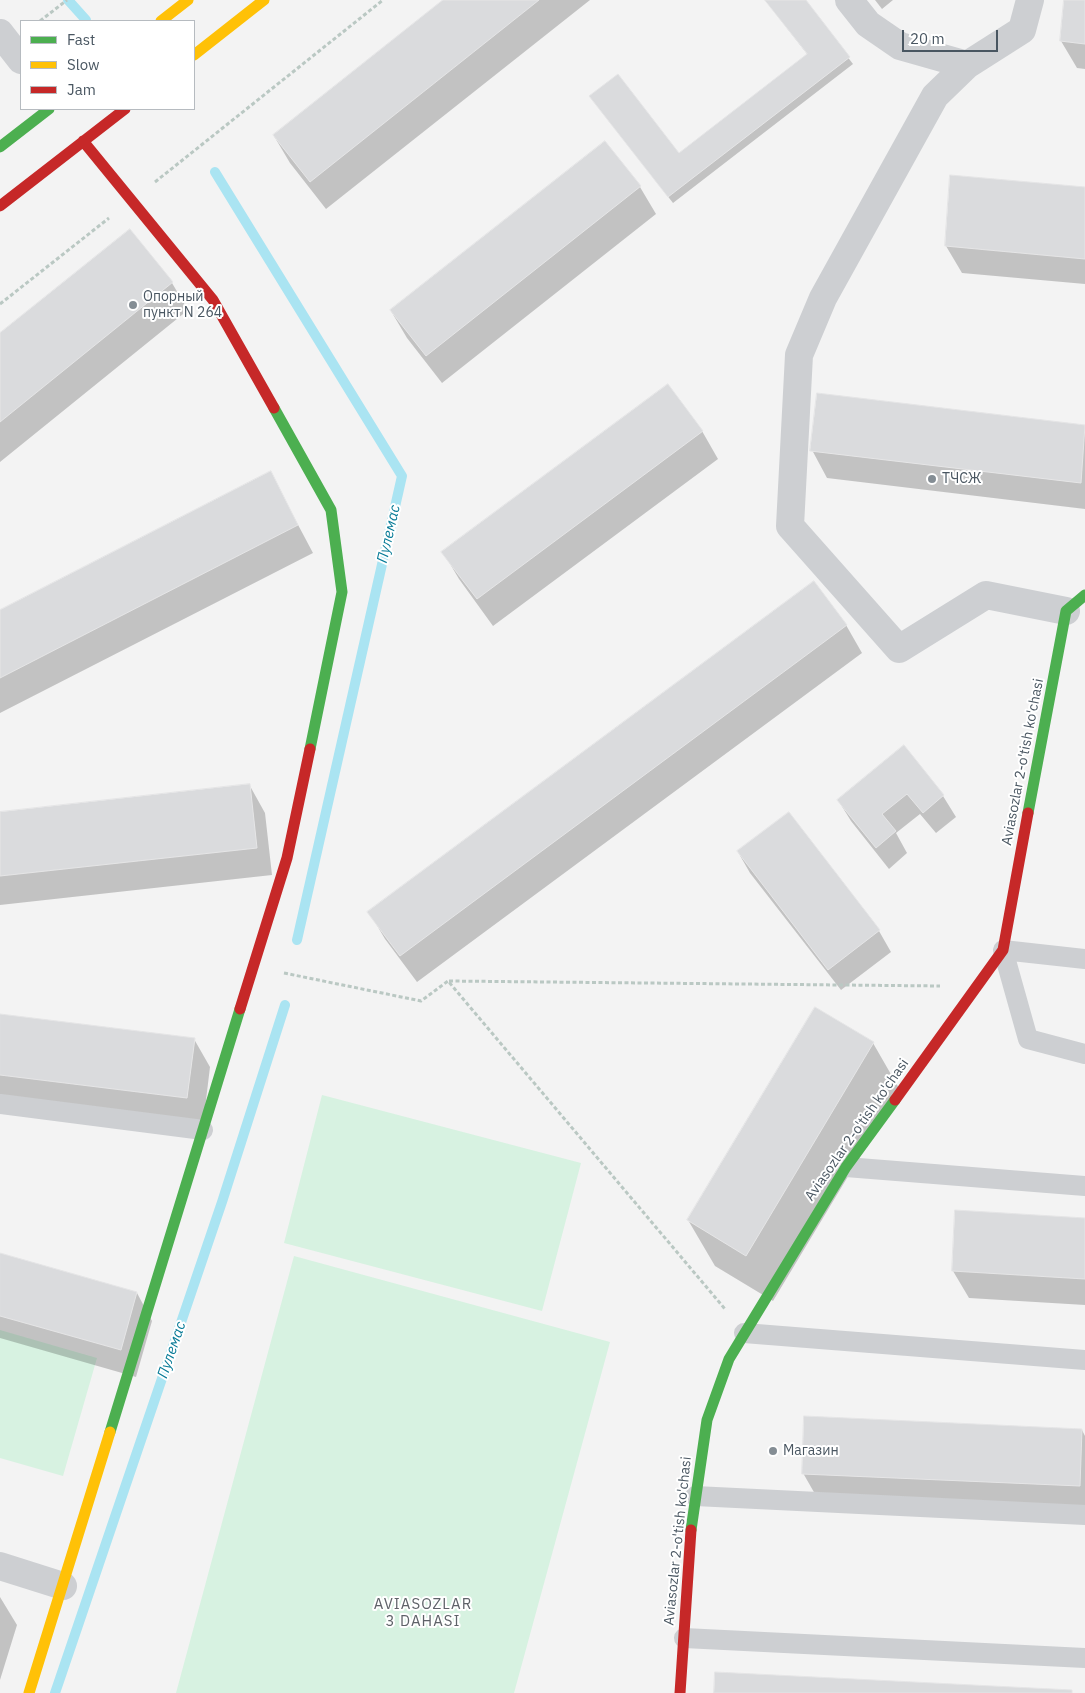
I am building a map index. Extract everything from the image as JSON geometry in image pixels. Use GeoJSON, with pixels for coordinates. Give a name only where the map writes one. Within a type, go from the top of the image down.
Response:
{"type":"FeatureCollection","features":[{"type":"Feature","properties":{"kind":"street"},"geometry":{"type":"LineString","coordinates":[[162,20],[188,0]]}},
{"type":"Feature","properties":{"kind":"street"},"geometry":{"type":"LineString","coordinates":[[195,54],[264,0]]}},
{"type":"Feature","properties":{"kind":"street"},"geometry":{"type":"LineString","coordinates":[[849,0],[868,24],[900,46],[967,66]]}},
{"type":"Feature","properties":{"kind":"street"},"geometry":{"type":"LineString","coordinates":[[1030,0],[1022,30],[967,66],[935,96],[824,298],[799,355],[790,526],[899,649],[986,595],[1076,603]]}},
{"type":"Feature","properties":{"kind":"street"},"geometry":{"type":"LineString","coordinates":[[0,33],[20,59]]}},
{"type":"Feature","properties":{"kind":"street"},"geometry":{"type":"LineString","coordinates":[[0,147],[49,110]]}},
{"type":"Feature","properties":{"kind":"street"},"geometry":{"type":"LineString","coordinates":[[0,206],[124,110]]}},
{"type":"Feature","properties":{"kind":"street"},"geometry":{"type":"LineString","coordinates":[[29,1693],[287,858],[342,592],[331,510],[213,300],[83,141]]}},
{"type":"Feature","properties":{"kind":"street","name":"Aviasozlar 2-o'tish ko'chasi"},"geometry":{"type":"LineString","coordinates":[[680,1693],[695,1496],[707,1420],[729,1359],[846,1167],[1003,950],[1076,603]]}},
{"type":"Feature","properties":{"kind":"street"},"geometry":{"type":"LineString","coordinates":[[0,1566],[63,1586]]}},
{"type":"Feature","properties":{"kind":"lane"},"geometry":{"type":"LineString","coordinates":[[1085,959],[1003,950],[1028,1040],[1085,1054]]}},
{"type":"Feature","properties":{"kind":"lane"},"geometry":{"type":"LineString","coordinates":[[0,1104],[203,1130]]}},
{"type":"Feature","properties":{"kind":"lane"},"geometry":{"type":"LineString","coordinates":[[846,1167],[1085,1186]]}},
{"type":"Feature","properties":{"kind":"lane"},"geometry":{"type":"LineString","coordinates":[[744,1333],[1085,1360]]}},
{"type":"Feature","properties":{"kind":"lane"},"geometry":{"type":"LineString","coordinates":[[695,1496],[1085,1515]]}},
{"type":"Feature","properties":{"kind":"lane"},"geometry":{"type":"LineString","coordinates":[[684,1638],[1085,1658]]}},
{"type":"Feature","properties":{"kind":"path"},"geometry":{"type":"LineString","coordinates":[[41,20],[67,0]]}},
{"type":"Feature","properties":{"kind":"path"},"geometry":{"type":"LineString","coordinates":[[0,304],[383,0]]}},
{"type":"Feature","properties":{"kind":"path"},"geometry":{"type":"LineString","coordinates":[[278,972],[421,1001],[448,981],[977,987]]}},
{"type":"Feature","properties":{"kind":"path"},"geometry":{"type":"LineString","coordinates":[[448,981],[744,1333]]}},
{"type":"Feature","properties":{"kind":"green space"},"geometry":{"type":"Polygon","coordinates":[[[322,1095],[581,1163],[542,1311],[284,1243],[322,1095]]]}},
{"type":"Feature","properties":{"kind":"green space"},"geometry":{"type":"Polygon","coordinates":[[[294,1256],[610,1342],[514,1693],[176,1693],[294,1256]]]}},
{"type":"Feature","properties":{"kind":"green space"},"geometry":{"type":"Polygon","coordinates":[[[0,1330],[97,1358],[63,1476],[0,1458],[0,1330]]]}},
{"type":"Feature","properties":{"kind":"building"},"geometry":{"type":"Polygon","coordinates":[[[443,0],[539,0],[310,182],[273,135],[443,0]]]}},
{"type":"Feature","properties":{"kind":"building"},"geometry":{"type":"Polygon","coordinates":[[[765,0],[806,0],[850,57],[668,197],[589,96],[618,74],[679,153],[807,54],[765,0]]]}},
{"type":"Feature","properties":{"kind":"building"},"geometry":{"type":"Polygon","coordinates":[[[1064,0],[1085,0],[1085,44],[1060,41],[1064,0]]]}},
{"type":"Feature","properties":{"kind":"building"},"geometry":{"type":"Polygon","coordinates":[[[605,141],[641,186],[426,356],[390,310],[605,141]]]}},
{"type":"Feature","properties":{"kind":"building"},"geometry":{"type":"Polygon","coordinates":[[[950,175],[1085,187],[1085,259],[945,246],[950,175]]]}},
{"type":"Feature","properties":{"kind":"building"},"geometry":{"type":"Polygon","coordinates":[[[130,229],[173,282],[0,422],[0,333],[130,229]]]}},
{"type":"Feature","properties":{"kind":"building"},"geometry":{"type":"Polygon","coordinates":[[[668,384],[703,431],[477,599],[441,552],[668,384]]]}},
{"type":"Feature","properties":{"kind":"building"},"geometry":{"type":"Polygon","coordinates":[[[817,393],[1085,425],[1081,483],[810,451],[817,393]]]}},
{"type":"Feature","properties":{"kind":"building"},"geometry":{"type":"Polygon","coordinates":[[[271,471],[298,525],[0,678],[0,610],[271,471]]]}},
{"type":"Feature","properties":{"kind":"building"},"geometry":{"type":"Polygon","coordinates":[[[814,581],[847,625],[400,956],[367,912],[814,581]]]}},
{"type":"Feature","properties":{"kind":"building"},"geometry":{"type":"Polygon","coordinates":[[[904,745],[944,795],[923,813],[907,794],[882,814],[896,831],[876,848],[837,800],[904,745]]]}},
{"type":"Feature","properties":{"kind":"building"},"geometry":{"type":"Polygon","coordinates":[[[250,784],[257,848],[0,876],[0,812],[250,784]]]}},
{"type":"Feature","properties":{"kind":"building"},"geometry":{"type":"Polygon","coordinates":[[[789,812],[880,930],[828,970],[737,851],[789,812]]]}},
{"type":"Feature","properties":{"kind":"building"},"geometry":{"type":"Polygon","coordinates":[[[815,1007],[874,1042],[746,1256],[687,1220],[815,1007]]]}},
{"type":"Feature","properties":{"kind":"building"},"geometry":{"type":"Polygon","coordinates":[[[0,1014],[195,1038],[187,1098],[0,1075],[0,1014]]]}},
{"type":"Feature","properties":{"kind":"building"},"geometry":{"type":"Polygon","coordinates":[[[955,1210],[1085,1218],[1085,1279],[952,1271],[955,1210]]]}},
{"type":"Feature","properties":{"kind":"building"},"geometry":{"type":"Polygon","coordinates":[[[0,1253],[137,1292],[121,1350],[0,1316],[0,1253]]]}},
{"type":"Feature","properties":{"kind":"building"},"geometry":{"type":"Polygon","coordinates":[[[804,1416],[1082,1429],[1080,1486],[802,1474],[804,1416]]]}},
{"type":"Feature","properties":{"kind":"building"},"geometry":{"type":"Polygon","coordinates":[[[715,1672],[1072,1690],[1072,1693],[714,1693],[715,1672]]]}},
{"type":"Feature","properties":{"kind":"waterway","name":"Пулемас"},"geometry":{"type":"LineString","coordinates":[[68,0],[86,20]]}},
{"type":"Feature","properties":{"kind":"waterway","name":"Пулемас"},"geometry":{"type":"LineString","coordinates":[[215,172],[402,476],[297,940]]}},
{"type":"Feature","properties":{"kind":"waterway","name":"Пулемас"},"geometry":{"type":"LineString","coordinates":[[55,1693],[222,1202],[285,1005]]}},
{"type":"Feature","properties":{"kind":"traffic: fast"},"geometry":{"type":"LineString","coordinates":[[0,147],[48,110]]}},
{"type":"Feature","properties":{"kind":"traffic: fast"},"geometry":{"type":"LineString","coordinates":[[274,408],[331,510],[342,592],[310,749]]}},
{"type":"Feature","properties":{"kind":"traffic: fast"},"geometry":{"type":"LineString","coordinates":[[1028,813],[1066,611],[1085,595]]}},
{"type":"Feature","properties":{"kind":"traffic: fast"},"geometry":{"type":"LineString","coordinates":[[110,1432],[240,1009]]}},
{"type":"Feature","properties":{"kind":"traffic: fast"},"geometry":{"type":"LineString","coordinates":[[691,1530],[707,1420],[729,1359],[846,1167],[895,1100]]}},
{"type":"Feature","properties":{"kind":"traffic: slow"},"geometry":{"type":"LineString","coordinates":[[162,20],[188,0]]}},
{"type":"Feature","properties":{"kind":"traffic: slow"},"geometry":{"type":"LineString","coordinates":[[195,54],[264,0]]}},
{"type":"Feature","properties":{"kind":"traffic: slow"},"geometry":{"type":"LineString","coordinates":[[29,1693],[110,1432]]}},
{"type":"Feature","properties":{"kind":"traffic: jam"},"geometry":{"type":"LineString","coordinates":[[0,206],[124,110]]}},
{"type":"Feature","properties":{"kind":"traffic: jam"},"geometry":{"type":"LineString","coordinates":[[83,141],[213,300],[274,408]]}},
{"type":"Feature","properties":{"kind":"traffic: jam"},"geometry":{"type":"LineString","coordinates":[[240,1009],[287,858],[310,749]]}},
{"type":"Feature","properties":{"kind":"traffic: jam"},"geometry":{"type":"LineString","coordinates":[[895,1100],[1003,950],[1028,813]]}},
{"type":"Feature","properties":{"kind":"traffic: jam"},"geometry":{"type":"LineString","coordinates":[[680,1693],[691,1530]]}},
{"type":"Feature","properties":{"kind":"place","name":"Опорный пункт N 264"},"geometry":{"type":"Point","coordinates":[133,305]}},
{"type":"Feature","properties":{"kind":"place","name":"ТЧСЖ"},"geometry":{"type":"Point","coordinates":[932,479]}},
{"type":"Feature","properties":{"kind":"place","name":"Магазин"},"geometry":{"type":"Point","coordinates":[773,1451]}},
{"type":"Feature","properties":{"kind":"district","name":"AVIASOZLAR 3 DAHASI"},"geometry":{"type":"Point","coordinates":[423,1614]}}]}
